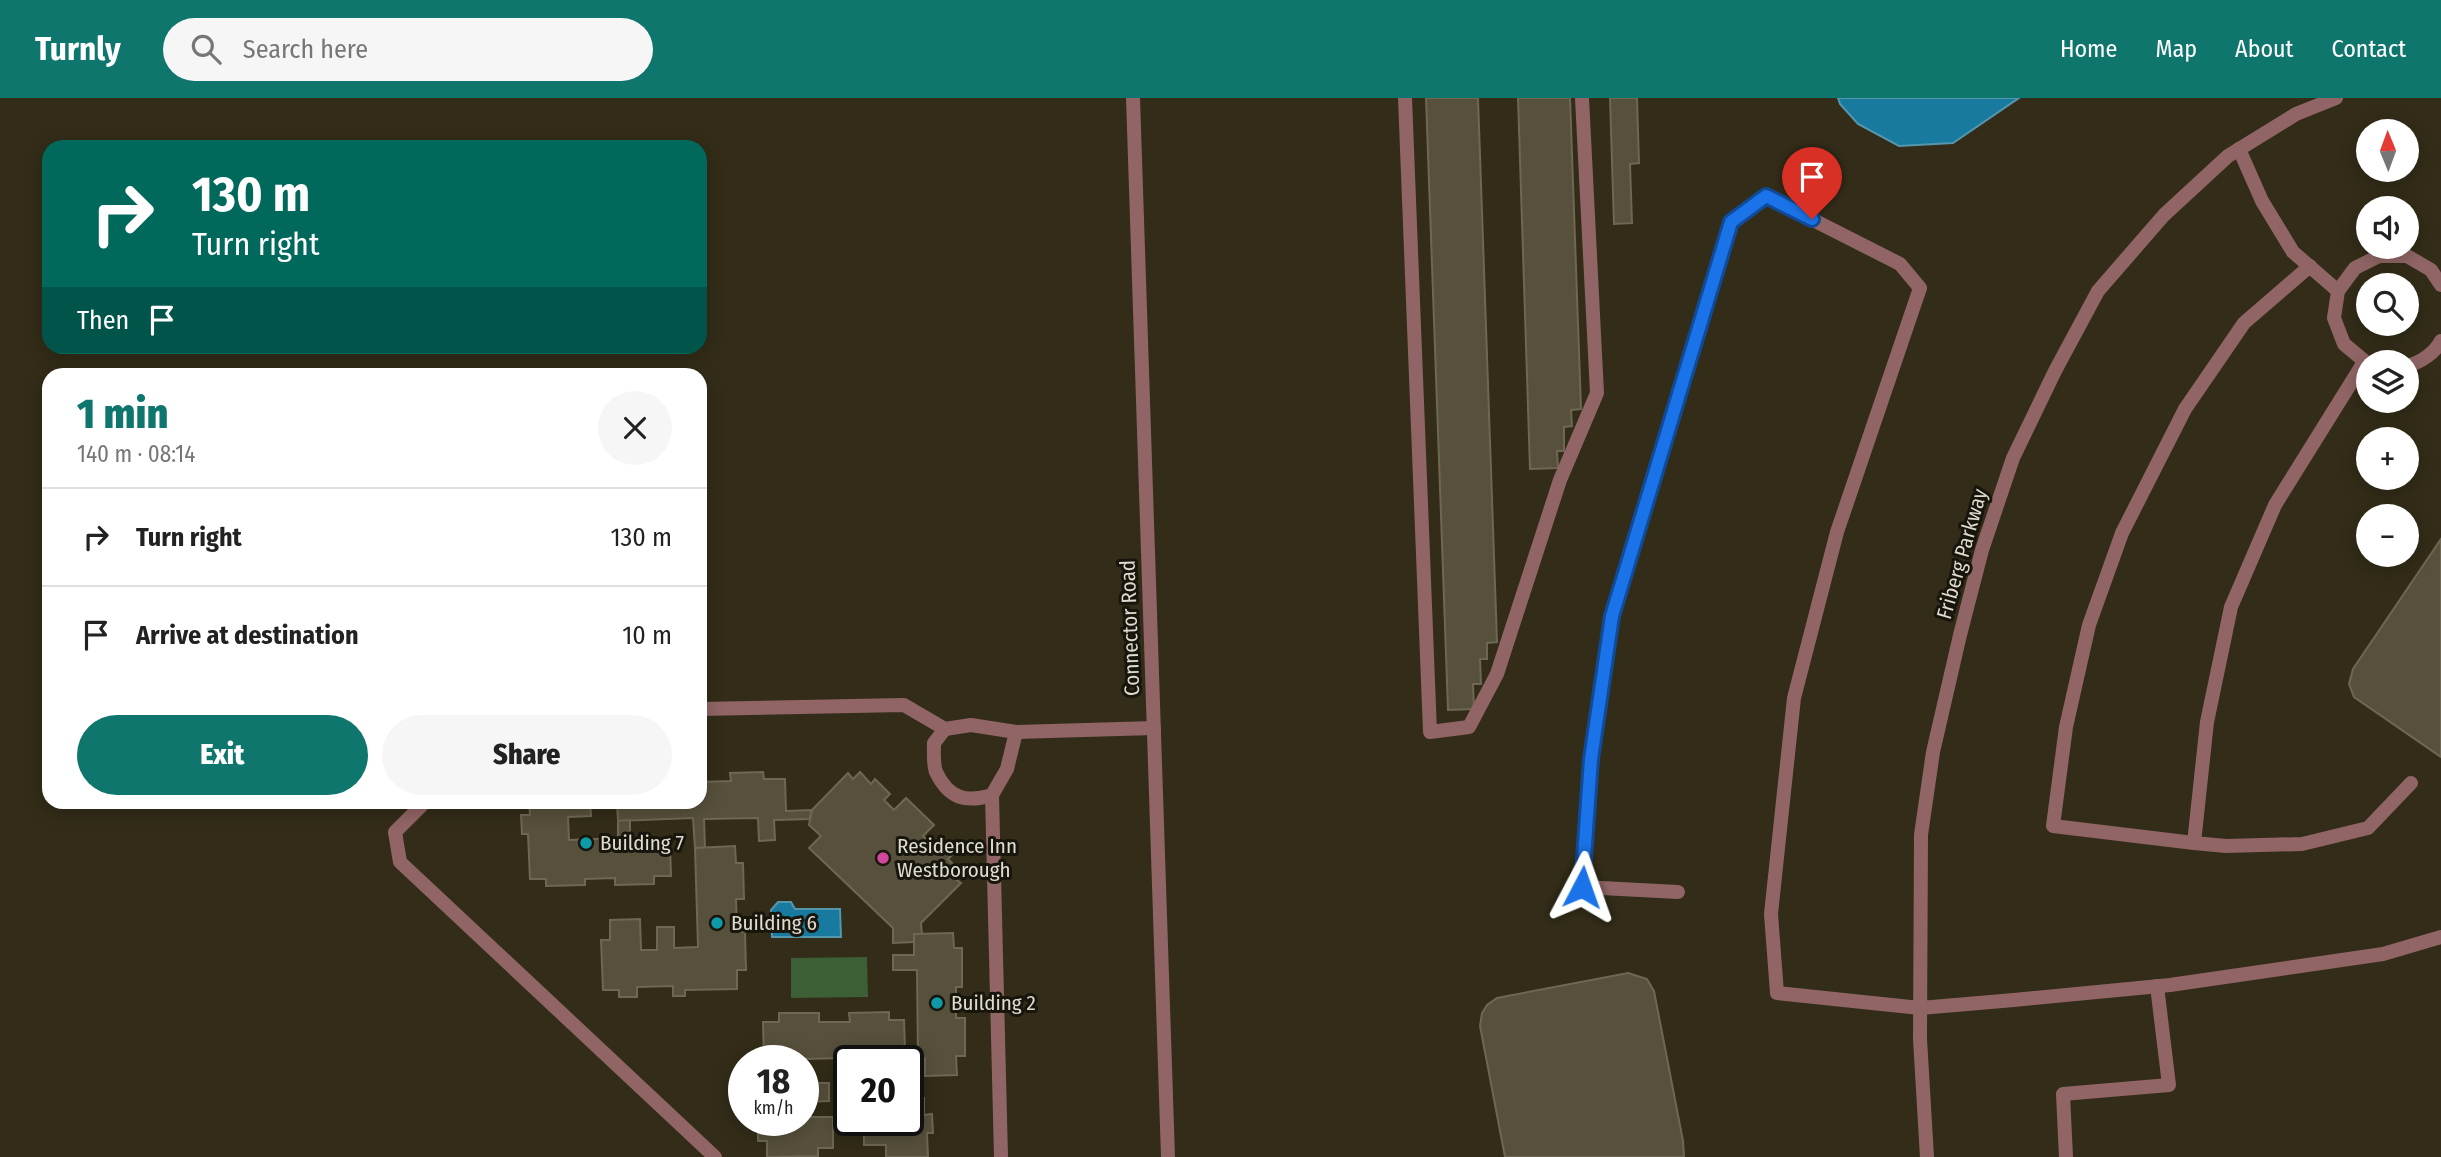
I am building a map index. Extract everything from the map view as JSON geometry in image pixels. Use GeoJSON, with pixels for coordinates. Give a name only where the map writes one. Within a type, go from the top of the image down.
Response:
{"type":"FeatureCollection","features":[{"type":"Feature","properties":{"kind":"street","name":"Connector Road"},"geometry":{"type":"LineString","coordinates":[[1133,98],[1168,1157]]}},
{"type":"Feature","properties":{"kind":"street"},"geometry":{"type":"LineString","coordinates":[[1405,98],[1430,732],[1469,727],[1497,674],[1560,480],[1597,393],[1582,98]]}},
{"type":"Feature","properties":{"kind":"street","name":"Friberg Parkway"},"geometry":{"type":"LineString","coordinates":[[1927,1157],[1920,1039],[1922,835],[1933,752],[1982,550],[2013,458],[2098,291],[2164,215],[2226,157],[2296,114],[2336,98]]}},
{"type":"Feature","properties":{"kind":"street"},"geometry":{"type":"LineString","coordinates":[[2239,149],[2262,201],[2293,252],[2338,290]]}},
{"type":"Feature","properties":{"kind":"street"},"geometry":{"type":"LineString","coordinates":[[1678,892],[1582,887],[1591,759],[1612,616],[1731,222],[1766,196],[1900,264],[1920,288],[1837,532],[1794,698],[1771,914],[1777,993],[1920,1008],[2157,986],[2383,954],[2441,937]]}},
{"type":"Feature","properties":{"kind":"street"},"geometry":{"type":"LineString","coordinates":[[2356,354],[2344,344],[2334,318],[2338,290],[2354,268],[2379,256],[2407,256],[2431,270],[2441,285]]}},
{"type":"Feature","properties":{"kind":"street"},"geometry":{"type":"LineString","coordinates":[[2310,266],[2244,323],[2185,409],[2122,533],[2089,625],[2066,727],[2053,826],[2226,846],[2302,844],[2368,828],[2411,783]]}},
{"type":"Feature","properties":{"kind":"street"},"geometry":{"type":"LineString","coordinates":[[2419,362],[2439,346],[2441,341]]}},
{"type":"Feature","properties":{"kind":"street"},"geometry":{"type":"LineString","coordinates":[[2194,843],[2207,722],[2231,607],[2275,505],[2356,379]]}},
{"type":"Feature","properties":{"kind":"street"},"geometry":{"type":"LineString","coordinates":[[707,709],[904,705],[945,729],[971,725],[1016,732],[1154,728]]}},
{"type":"Feature","properties":{"kind":"street"},"geometry":{"type":"LineString","coordinates":[[945,729],[934,743],[935,771],[954,795],[972,801],[992,795]]}},
{"type":"Feature","properties":{"kind":"street"},"geometry":{"type":"LineString","coordinates":[[1001,1157],[992,795],[1007,769],[1016,732]]}},
{"type":"Feature","properties":{"kind":"street"},"geometry":{"type":"LineString","coordinates":[[418,809],[395,832],[400,862],[715,1157]]}},
{"type":"Feature","properties":{"kind":"street"},"geometry":{"type":"LineString","coordinates":[[2066,1157],[2063,1094],[2169,1085],[2157,986]]}},
{"type":"Feature","properties":{"kind":"green space"},"geometry":{"type":"Polygon","coordinates":[[[867,957],[868,997],[791,998],[791,958],[867,957]]]}},
{"type":"Feature","properties":{"kind":"water"},"geometry":{"type":"Polygon","coordinates":[[[1838,98],[2019,98],[1953,143],[1899,146],[1858,124],[1838,98]]]}},
{"type":"Feature","properties":{"kind":"water"},"geometry":{"type":"Polygon","coordinates":[[[778,902],[791,902],[795,909],[840,909],[841,937],[772,937],[771,910],[778,902]]]}},
{"type":"Feature","properties":{"kind":"building"},"geometry":{"type":"Polygon","coordinates":[[[1426,98],[1478,98],[1497,642],[1487,643],[1487,659],[1480,659],[1481,684],[1473,684],[1474,709],[1448,710],[1426,98]]]}},
{"type":"Feature","properties":{"kind":"building"},"geometry":{"type":"Polygon","coordinates":[[[1518,98],[1570,98],[1581,409],[1571,410],[1572,426],[1564,427],[1564,451],[1557,451],[1558,468],[1530,469],[1518,98]]]}},
{"type":"Feature","properties":{"kind":"building"},"geometry":{"type":"Polygon","coordinates":[[[1610,98],[1637,98],[1639,163],[1630,164],[1632,223],[1614,224],[1610,98]]]}},
{"type":"Feature","properties":{"kind":"building"},"geometry":{"type":"Polygon","coordinates":[[[2441,539],[2441,757],[2354,697],[2349,684],[2353,669],[2441,539]]]}},
{"type":"Feature","properties":{"kind":"building"},"geometry":{"type":"Polygon","coordinates":[[[763,772],[764,779],[785,779],[786,811],[812,810],[810,819],[774,820],[775,840],[759,841],[758,818],[704,819],[705,848],[695,848],[693,818],[618,821],[617,809],[707,809],[707,782],[731,781],[730,773],[763,772]]]}},
{"type":"Feature","properties":{"kind":"building"},"geometry":{"type":"Polygon","coordinates":[[[860,772],[871,784],[875,779],[890,794],[884,800],[894,810],[906,798],[934,825],[923,836],[932,845],[939,839],[954,853],[948,859],[959,870],[953,877],[961,883],[921,923],[922,934],[914,934],[914,942],[893,943],[893,928],[809,848],[821,836],[809,825],[812,810],[848,773],[853,779],[860,772]]]}},
{"type":"Feature","properties":{"kind":"building","name":"Building 7"},"geometry":{"type":"Polygon","coordinates":[[[530,809],[590,809],[591,816],[568,817],[569,840],[618,838],[618,821],[630,820],[630,839],[642,838],[643,846],[670,845],[671,876],[654,876],[654,884],[615,885],[615,878],[585,879],[585,885],[546,886],[546,879],[530,879],[528,834],[522,834],[521,815],[530,815],[530,809]]]}},
{"type":"Feature","properties":{"kind":"building","name":"Building 6"},"geometry":{"type":"Polygon","coordinates":[[[735,846],[736,863],[743,863],[744,899],[736,899],[737,932],[745,932],[746,970],[737,970],[737,989],[685,990],[685,996],[673,996],[673,986],[637,987],[637,997],[619,997],[619,990],[603,990],[601,940],[610,940],[610,920],[640,919],[641,950],[657,950],[657,927],[674,927],[674,948],[698,947],[695,848],[735,846]]]}},
{"type":"Feature","properties":{"kind":"building","name":"Building 2"},"geometry":{"type":"Polygon","coordinates":[[[953,933],[954,948],[962,948],[962,987],[956,987],[956,1018],[965,1018],[965,1056],[956,1056],[957,1075],[925,1076],[924,1045],[918,1045],[917,970],[893,970],[893,955],[914,955],[914,934],[953,933]]]}},
{"type":"Feature","properties":{"kind":"building"},"geometry":{"type":"Polygon","coordinates":[[[1628,973],[1647,979],[1654,991],[1684,1157],[1505,1157],[1480,1026],[1482,1013],[1487,1005],[1497,998],[1628,973]]]}},
{"type":"Feature","properties":{"kind":"building"},"geometry":{"type":"Polygon","coordinates":[[[889,1012],[889,1020],[904,1020],[905,1045],[833,1045],[833,1058],[819,1059],[819,1045],[764,1045],[763,1022],[779,1022],[779,1013],[819,1013],[819,1022],[850,1022],[849,1013],[889,1012]]]}},
{"type":"Feature","properties":{"kind":"building"},"geometry":{"type":"Polygon","coordinates":[[[819,1083],[829,1083],[829,1101],[819,1101],[819,1083]]]}},
{"type":"Feature","properties":{"kind":"building"},"geometry":{"type":"Polygon","coordinates":[[[932,1114],[933,1133],[927,1133],[928,1157],[886,1157],[886,1145],[864,1145],[864,1136],[924,1136],[924,1115],[932,1114]]]}},
{"type":"Feature","properties":{"kind":"building"},"geometry":{"type":"Polygon","coordinates":[[[819,1117],[833,1117],[833,1148],[818,1148],[818,1156],[767,1157],[767,1141],[758,1141],[758,1136],[819,1136],[819,1117]]]}},
{"type":"Feature","properties":{"kind":"place","name":"Building 7"},"geometry":{"type":"Point","coordinates":[586,843]}},
{"type":"Feature","properties":{"kind":"place","name":"Residence Inn Westborough"},"geometry":{"type":"Point","coordinates":[883,858]}},
{"type":"Feature","properties":{"kind":"place","name":"Building 6"},"geometry":{"type":"Point","coordinates":[717,923]}},
{"type":"Feature","properties":{"kind":"place","name":"Building 2"},"geometry":{"type":"Point","coordinates":[937,1003]}},
{"type":"Feature","properties":{"kind":"route"},"geometry":{"type":"LineString","coordinates":[[1582,887],[1591,759],[1612,616],[1731,222],[1766,196],[1812,219]]}}]}
